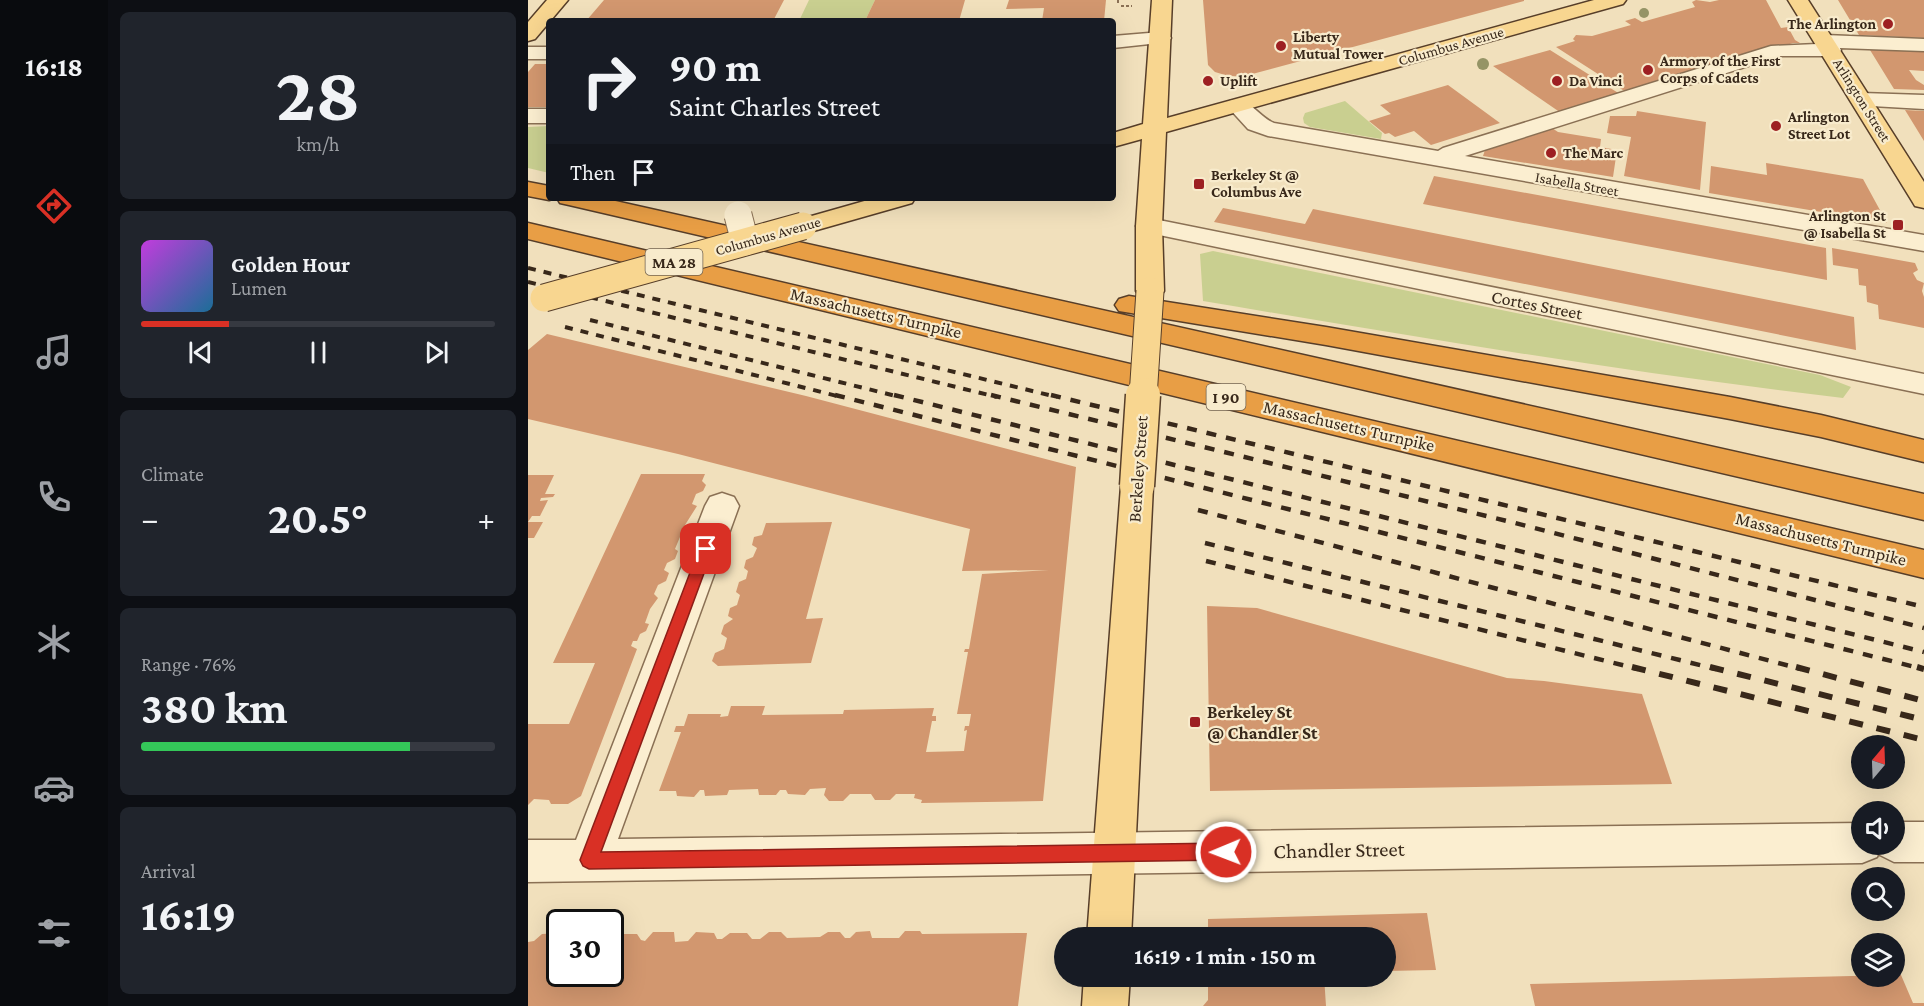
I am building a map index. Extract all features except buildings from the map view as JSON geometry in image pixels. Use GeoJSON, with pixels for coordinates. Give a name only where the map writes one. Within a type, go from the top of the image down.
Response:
{"type":"FeatureCollection","features":[{"type":"Feature","properties":{"kind":"highway"},"geometry":{"type":"LineString","coordinates":[[528,189],[546,193]]}},
{"type":"Feature","properties":{"kind":"highway"},"geometry":{"type":"LineString","coordinates":[[582,201],[1924,507]]}},
{"type":"Feature","properties":{"kind":"highway","name":"Massachusetts Turnpike"},"geometry":{"type":"LineString","coordinates":[[528,231],[1924,564]]}},
{"type":"Feature","properties":{"kind":"highway"},"geometry":{"type":"LineString","coordinates":[[973,289],[1140,306],[1338,338],[1730,408],[1924,450]]}},
{"type":"Feature","properties":{"kind":"main road"},"geometry":{"type":"LineString","coordinates":[[528,35],[558,0]]}},
{"type":"Feature","properties":{"kind":"main road","name":"Berkeley Street"},"geometry":{"type":"LineString","coordinates":[[1110,927],[1150,291],[1149,226],[1162,0]]}},
{"type":"Feature","properties":{"kind":"main road","name":"Columbus Avenue"},"geometry":{"type":"LineString","coordinates":[[1116,139],[1616,0]]}},
{"type":"Feature","properties":{"kind":"main road","name":"Arlington Street"},"geometry":{"type":"LineString","coordinates":[[1798,0],[1924,201]]}},
{"type":"Feature","properties":{"kind":"main road","name":"Columbus Avenue"},"geometry":{"type":"LineString","coordinates":[[536,300],[889,201]]}},
{"type":"Feature","properties":{"kind":"main road"},"geometry":{"type":"LineString","coordinates":[[1106,1006],[1107,987]]}},
{"type":"Feature","properties":{"kind":"street"},"geometry":{"type":"LineString","coordinates":[[1116,41],[1161,38]]}},
{"type":"Feature","properties":{"kind":"street"},"geometry":{"type":"LineString","coordinates":[[1442,160],[1451,153],[1778,50],[1828,46],[1924,45]]}},
{"type":"Feature","properties":{"kind":"street"},"geometry":{"type":"LineString","coordinates":[[528,53],[546,53]]}},
{"type":"Feature","properties":{"kind":"street"},"geometry":{"type":"LineString","coordinates":[[1862,100],[1924,102]]}},
{"type":"Feature","properties":{"kind":"street","name":"Isabella Street"},"geometry":{"type":"LineString","coordinates":[[1238,106],[1256,124],[1268,129],[1924,243]]}},
{"type":"Feature","properties":{"kind":"street"},"geometry":{"type":"LineString","coordinates":[[528,116],[546,116]]}},
{"type":"Feature","properties":{"kind":"street"},"geometry":{"type":"LineString","coordinates":[[733,203],[745,242]]}},
{"type":"Feature","properties":{"kind":"street","name":"Cortes Street"},"geometry":{"type":"LineString","coordinates":[[1149,226],[1924,384]]}},
{"type":"Feature","properties":{"kind":"street"},"geometry":{"type":"LineString","coordinates":[[589,860],[722,506]]}},
{"type":"Feature","properties":{"kind":"street"},"geometry":{"type":"LineString","coordinates":[[1905,842],[1924,842]]}},
{"type":"Feature","properties":{"kind":"street","name":"Chandler Street"},"geometry":{"type":"LineString","coordinates":[[528,861],[1851,843]]}},
{"type":"Feature","properties":{"kind":"path"},"geometry":{"type":"LineString","coordinates":[[1119,3],[1132,6]]}},
{"type":"Feature","properties":{"kind":"green space"},"geometry":{"type":"Polygon","coordinates":[[[809,0],[875,0],[866,18],[800,18],[809,0]]]}},
{"type":"Feature","properties":{"kind":"green space"},"geometry":{"type":"Polygon","coordinates":[[[1345,101],[1382,133],[1381,139],[1310,127],[1304,123],[1305,113],[1345,101]]]}},
{"type":"Feature","properties":{"kind":"green space"},"geometry":{"type":"Polygon","coordinates":[[[546,126],[546,172],[528,168],[528,127],[546,126]]]}},
{"type":"Feature","properties":{"kind":"green space"},"geometry":{"type":"Polygon","coordinates":[[[1213,251],[1820,375],[1851,387],[1843,398],[1763,388],[1523,354],[1203,301],[1200,254],[1213,251]]]}},
{"type":"Feature","properties":{"kind":"railway"},"geometry":{"type":"LineString","coordinates":[[528,268],[1057,397]]}},
{"type":"Feature","properties":{"kind":"railway"},"geometry":{"type":"LineString","coordinates":[[528,282],[997,397]]}},
{"type":"Feature","properties":{"kind":"railway"},"geometry":{"type":"LineString","coordinates":[[590,320],[900,397]]}},
{"type":"Feature","properties":{"kind":"railway"},"geometry":{"type":"LineString","coordinates":[[565,327],[841,397]]}},
{"type":"Feature","properties":{"kind":"railway"},"geometry":{"type":"LineString","coordinates":[[835,395],[1923,669]]}},
{"type":"Feature","properties":{"kind":"railway"},"geometry":{"type":"LineString","coordinates":[[894,395],[1924,652]]}},
{"type":"Feature","properties":{"kind":"railway"},"geometry":{"type":"LineString","coordinates":[[991,395],[1515,523],[1924,628]]}},
{"type":"Feature","properties":{"kind":"railway"},"geometry":{"type":"LineString","coordinates":[[1051,395],[1924,607]]}},
{"type":"Feature","properties":{"kind":"railway"},"geometry":{"type":"LineString","coordinates":[[1198,510],[1801,669]]}},
{"type":"Feature","properties":{"kind":"railway"},"geometry":{"type":"LineString","coordinates":[[1205,543],[1716,669]]}},
{"type":"Feature","properties":{"kind":"railway"},"geometry":{"type":"LineString","coordinates":[[1206,561],[1638,669]]}},
{"type":"Feature","properties":{"kind":"railway"},"geometry":{"type":"LineString","coordinates":[[1632,667],[1924,740]]}},
{"type":"Feature","properties":{"kind":"railway"},"geometry":{"type":"LineString","coordinates":[[1710,667],[1924,720]]}},
{"type":"Feature","properties":{"kind":"railway"},"geometry":{"type":"LineString","coordinates":[[1796,667],[1924,701]]}},
{"type":"Feature","properties":{"kind":"railway"},"geometry":{"type":"LineString","coordinates":[[1917,667],[1924,669]]}},
{"type":"Feature","properties":{"kind":"place","name":"The Arlington"},"geometry":{"type":"Point","coordinates":[1888,24]}},
{"type":"Feature","properties":{"kind":"place","name":"Liberty Mutual Tower"},"geometry":{"type":"Point","coordinates":[1281,46]}},
{"type":"Feature","properties":{"kind":"place","name":"Armory of the First Corps of Cadets"},"geometry":{"type":"Point","coordinates":[1648,70]}},
{"type":"Feature","properties":{"kind":"place","name":"Uplift"},"geometry":{"type":"Point","coordinates":[1208,81]}},
{"type":"Feature","properties":{"kind":"place","name":"Da Vinci"},"geometry":{"type":"Point","coordinates":[1557,81]}},
{"type":"Feature","properties":{"kind":"place","name":"Arlington Street Lot"},"geometry":{"type":"Point","coordinates":[1776,126]}},
{"type":"Feature","properties":{"kind":"place","name":"The Marc"},"geometry":{"type":"Point","coordinates":[1551,153]}},
{"type":"Feature","properties":{"kind":"place","name":"Berkeley St @ Columbus Ave"},"geometry":{"type":"Point","coordinates":[1199,184]}},
{"type":"Feature","properties":{"kind":"place","name":"Arlington St @ Isabella St"},"geometry":{"type":"Point","coordinates":[1898,225]}},
{"type":"Feature","properties":{"kind":"place","name":"Berkeley St @ Chandler St"},"geometry":{"type":"Point","coordinates":[1195,722]}},
{"type":"Feature","properties":{"kind":"route"},"geometry":{"type":"LineString","coordinates":[[706,549],[589,860],[1226,852]]}}]}
